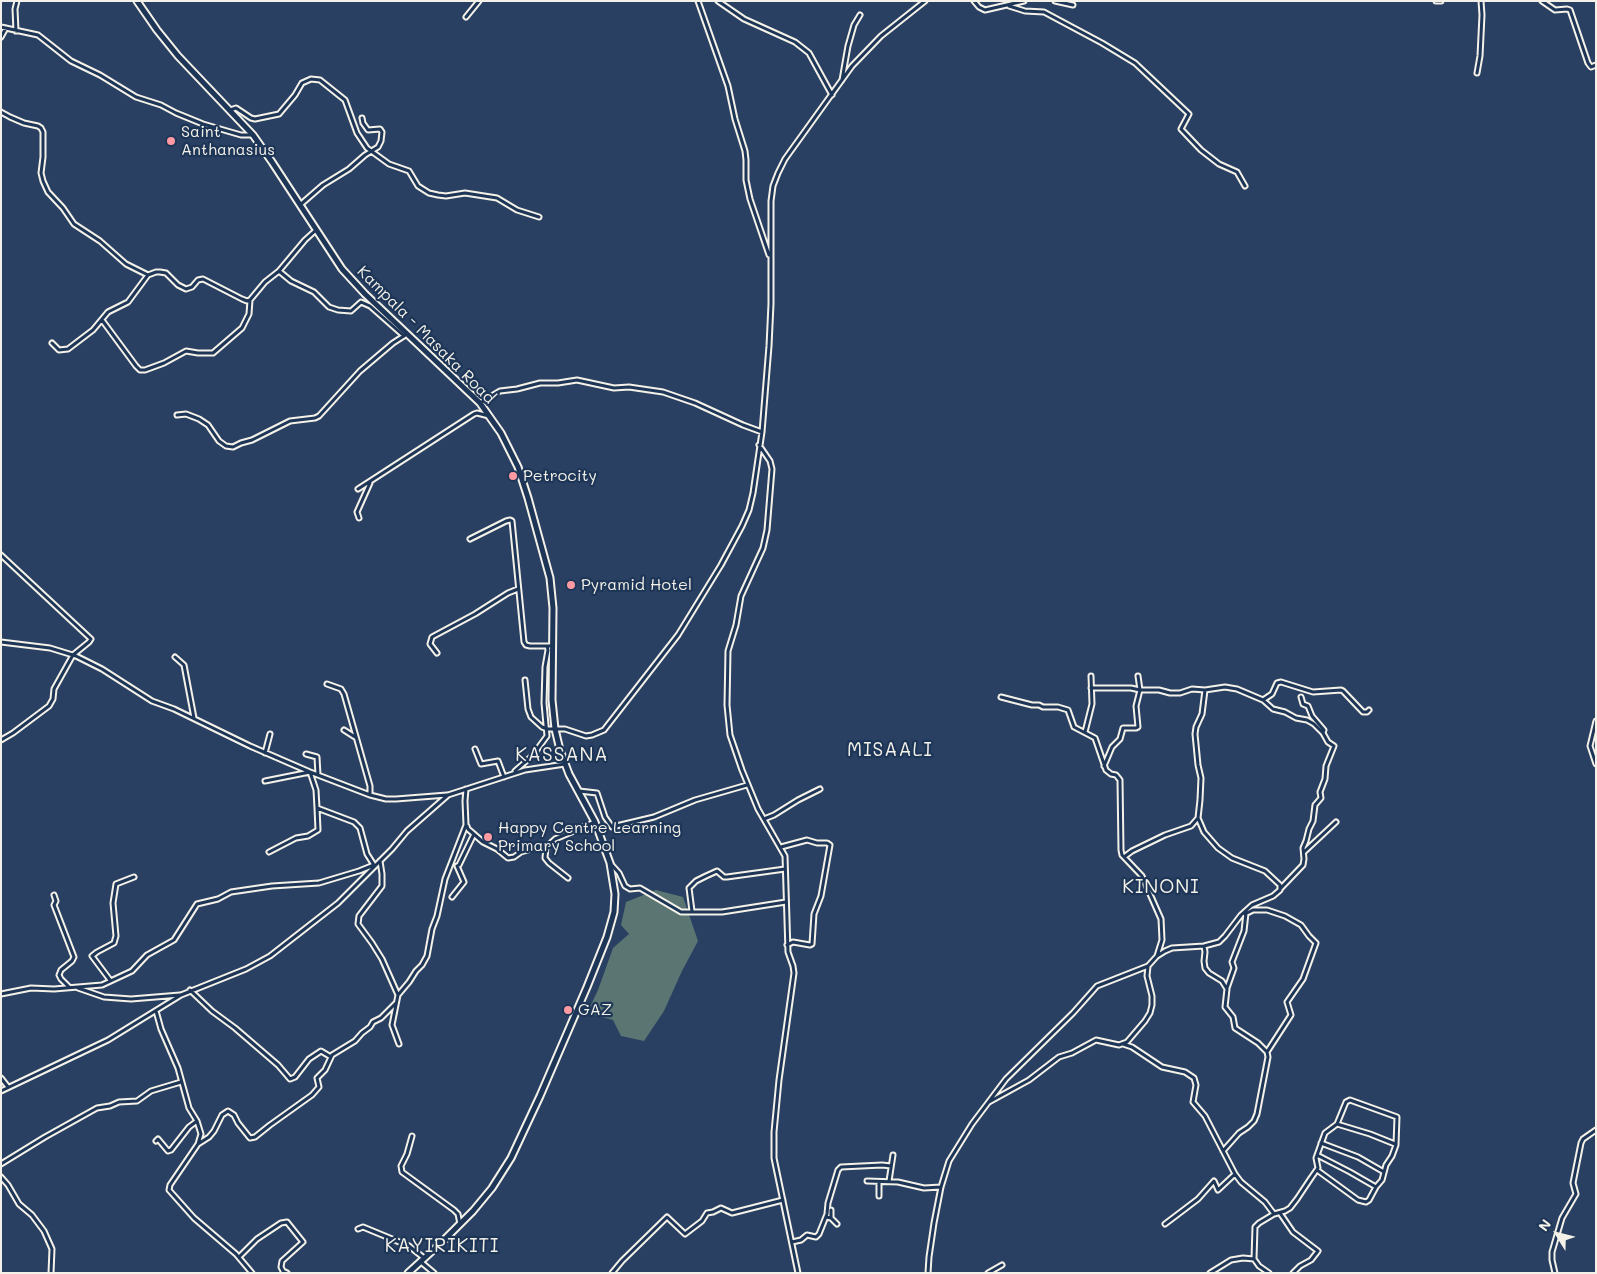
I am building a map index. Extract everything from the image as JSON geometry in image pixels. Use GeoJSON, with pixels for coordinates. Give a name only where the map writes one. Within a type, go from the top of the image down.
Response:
{"type":"FeatureCollection","features":[{"type":"Feature","properties":{"kind":"main road","name":"Kampala - Masaka Road"},"geometry":{"type":"LineString","coordinates":[[137,1],[173,50],[253,135],[345,273],[405,335],[480,403],[501,433],[518,467],[550,578],[553,601],[550,646],[552,712],[555,729],[565,764],[577,791],[595,822],[610,863],[615,894],[614,912],[607,937],[590,979],[511,1158],[492,1188],[460,1224],[408,1273]]}},
{"type":"Feature","properties":{"kind":"street"},"geometry":{"type":"LineString","coordinates":[[16,31],[15,8],[17,1]]}},
{"type":"Feature","properties":{"kind":"street"},"geometry":{"type":"LineString","coordinates":[[466,17],[479,1]]}},
{"type":"Feature","properties":{"kind":"street"},"geometry":{"type":"LineString","coordinates":[[698,1],[728,86],[735,119],[745,151],[746,180],[750,199],[770,258]]}},
{"type":"Feature","properties":{"kind":"street"},"geometry":{"type":"LineString","coordinates":[[718,1],[744,19],[795,42],[809,53],[832,95]]}},
{"type":"Feature","properties":{"kind":"street"},"geometry":{"type":"LineString","coordinates":[[525,680],[528,709],[531,717],[537,723],[547,729],[565,729],[586,736],[592,736],[604,730],[678,635],[721,565],[742,526],[753,493],[762,432],[770,346],[771,201],[773,186],[778,172],[785,159],[852,66],[872,44],[925,1]]}},
{"type":"Feature","properties":{"kind":"street"},"geometry":{"type":"LineString","coordinates":[[974,1],[985,10],[1024,1]]}},
{"type":"Feature","properties":{"kind":"street"},"geometry":{"type":"LineString","coordinates":[[1055,1],[1073,5]]}},
{"type":"Feature","properties":{"kind":"street"},"geometry":{"type":"LineString","coordinates":[[1436,1],[1441,1]]}},
{"type":"Feature","properties":{"kind":"street"},"geometry":{"type":"LineString","coordinates":[[1477,73],[1480,56],[1481,1]]}},
{"type":"Feature","properties":{"kind":"street"},"geometry":{"type":"LineString","coordinates":[[1542,1],[1556,10],[1570,10],[1588,64],[1592,68],[1596,65]]}},
{"type":"Feature","properties":{"kind":"street"},"geometry":{"type":"LineString","coordinates":[[1009,6],[1025,11],[1044,12],[1135,63],[1189,114],[1181,128],[1201,150],[1219,164],[1237,172],[1245,186]]}},
{"type":"Feature","properties":{"kind":"street"},"geometry":{"type":"LineString","coordinates":[[842,81],[848,46],[854,25],[860,15]]}},
{"type":"Feature","properties":{"kind":"street"},"geometry":{"type":"LineString","coordinates":[[1,27],[38,35],[71,61],[100,75],[136,97],[161,105],[204,124],[241,135],[253,135]]}},
{"type":"Feature","properties":{"kind":"street"},"geometry":{"type":"LineString","coordinates":[[1,38],[6,28]]}},
{"type":"Feature","properties":{"kind":"street"},"geometry":{"type":"LineString","coordinates":[[229,110],[236,108],[255,120],[278,114],[295,95],[302,82],[308,79],[316,79],[325,83],[345,100],[357,133],[364,144],[389,164],[409,171],[416,184],[429,192],[446,196],[461,193],[497,198],[517,210],[538,217]]}},
{"type":"Feature","properties":{"kind":"street"},"geometry":{"type":"LineString","coordinates":[[1,112],[41,128],[43,132],[41,172],[48,192],[63,208],[74,224],[100,241],[126,264],[148,275],[163,272],[178,285],[186,289],[192,288],[198,280],[203,278],[242,299],[250,300]]}},
{"type":"Feature","properties":{"kind":"street"},"geometry":{"type":"LineString","coordinates":[[300,206],[323,185],[349,169],[378,146],[381,141],[382,132],[380,129],[368,130],[362,118]]}},
{"type":"Feature","properties":{"kind":"street"},"geometry":{"type":"LineString","coordinates":[[102,320],[140,370],[164,363],[186,351],[213,354],[242,328],[249,314],[250,300],[316,230]]}},
{"type":"Feature","properties":{"kind":"street"},"geometry":{"type":"LineString","coordinates":[[178,415],[186,414],[203,421],[219,441],[226,446],[233,446],[252,440],[290,421],[315,418],[360,372],[405,335],[370,306],[361,302],[351,311],[338,310],[329,306],[314,292],[291,281],[279,271]]}},
{"type":"Feature","properties":{"kind":"street"},"geometry":{"type":"LineString","coordinates":[[52,344],[59,350],[68,349],[93,330],[108,312],[131,299],[148,275]]}},
{"type":"Feature","properties":{"kind":"street"},"geometry":{"type":"LineString","coordinates":[[480,403],[500,391],[540,383],[577,380],[614,388],[629,387],[663,392],[695,402],[762,432]]}},
{"type":"Feature","properties":{"kind":"street"},"geometry":{"type":"LineString","coordinates":[[358,489],[474,414],[478,413],[489,416]]}},
{"type":"Feature","properties":{"kind":"street"},"geometry":{"type":"LineString","coordinates":[[759,445],[770,461],[772,469],[767,530],[761,554],[742,596],[728,651],[727,706],[730,735],[747,785],[764,819],[782,847],[785,856],[787,945],[794,973],[779,1080],[774,1132],[774,1158],[798,1273]]}},
{"type":"Feature","properties":{"kind":"street"},"geometry":{"type":"LineString","coordinates":[[359,518],[357,512],[370,482]]}},
{"type":"Feature","properties":{"kind":"street"},"geometry":{"type":"LineString","coordinates":[[470,539],[506,521],[512,521],[525,644],[530,646],[550,646],[544,702],[547,736],[533,755],[513,773]]}},
{"type":"Feature","properties":{"kind":"street"},"geometry":{"type":"LineString","coordinates":[[1,555],[91,639],[73,654],[54,689],[53,699],[49,706],[1,740]]}},
{"type":"Feature","properties":{"kind":"street"},"geometry":{"type":"LineString","coordinates":[[437,653],[430,646],[432,637],[518,590]]}},
{"type":"Feature","properties":{"kind":"street"},"geometry":{"type":"LineString","coordinates":[[1,642],[50,648],[73,654],[152,701],[310,772],[370,795],[386,799],[448,795],[524,770],[565,764]]}},
{"type":"Feature","properties":{"kind":"street"},"geometry":{"type":"LineString","coordinates":[[175,657],[184,665],[194,719]]}},
{"type":"Feature","properties":{"kind":"street"},"geometry":{"type":"LineString","coordinates":[[1085,732],[1092,704],[1092,676]]}},
{"type":"Feature","properties":{"kind":"street"},"geometry":{"type":"LineString","coordinates":[[1104,766],[1112,747],[1120,739],[1123,728],[1136,728],[1138,726],[1136,706],[1140,690],[1138,676]]}},
{"type":"Feature","properties":{"kind":"street"},"geometry":{"type":"LineString","coordinates":[[1263,700],[1272,694],[1277,683],[1281,682],[1313,692],[1341,690],[1363,712],[1369,710]]}},
{"type":"Feature","properties":{"kind":"street"},"geometry":{"type":"LineString","coordinates":[[327,684],[343,691],[370,786],[370,795]]}},
{"type":"Feature","properties":{"kind":"street"},"geometry":{"type":"LineString","coordinates":[[928,1273],[930,1244],[941,1187],[952,1154],[1006,1079],[1073,1013],[1097,986],[1148,966],[1157,956],[1172,948],[1204,946],[1219,942],[1241,915],[1252,905],[1273,896],[1303,865],[1303,848],[1308,829],[1313,821],[1315,805],[1321,798],[1320,792],[1325,779],[1326,766],[1334,746],[1310,722],[1273,709],[1263,700],[1237,689],[1224,687],[1205,690],[1192,689],[1180,693],[1170,693],[1160,690],[1131,688],[1091,688]]}},
{"type":"Feature","properties":{"kind":"street"},"geometry":{"type":"LineString","coordinates":[[1124,857],[1132,851],[1165,835],[1191,826],[1198,818],[1200,810],[1200,778],[1196,730],[1201,719],[1205,690]]}},
{"type":"Feature","properties":{"kind":"street"},"geometry":{"type":"LineString","coordinates":[[1002,697],[1032,705],[1068,710],[1074,727],[1095,738],[1106,770],[1116,775],[1120,780],[1120,850],[1142,876],[1161,919],[1162,940],[1157,956]]}},
{"type":"Feature","properties":{"kind":"street"},"geometry":{"type":"LineString","coordinates":[[1301,697],[1303,704],[1308,706],[1312,716],[1322,727],[1323,733]]}},
{"type":"Feature","properties":{"kind":"street"},"geometry":{"type":"LineString","coordinates":[[1299,719],[1312,716]]}},
{"type":"Feature","properties":{"kind":"street"},"geometry":{"type":"LineString","coordinates":[[1596,721],[1590,746],[1596,764]]}},
{"type":"Feature","properties":{"kind":"street"},"geometry":{"type":"LineString","coordinates":[[344,730],[355,737]]}},
{"type":"Feature","properties":{"kind":"street"},"geometry":{"type":"LineString","coordinates":[[265,752],[270,734]]}},
{"type":"Feature","properties":{"kind":"street"},"geometry":{"type":"LineString","coordinates":[[475,749],[481,764],[498,761],[504,777]]}},
{"type":"Feature","properties":{"kind":"street"},"geometry":{"type":"LineString","coordinates":[[306,754],[318,757],[318,775]]}},
{"type":"Feature","properties":{"kind":"street"},"geometry":{"type":"LineString","coordinates":[[265,781],[310,772]]}},
{"type":"Feature","properties":{"kind":"street"},"geometry":{"type":"LineString","coordinates":[[269,852],[296,838],[308,836],[318,830],[316,790],[310,772]]}},
{"type":"Feature","properties":{"kind":"street"},"geometry":{"type":"LineString","coordinates":[[577,791],[597,793],[605,817],[612,826],[654,817],[695,800],[747,785]]}},
{"type":"Feature","properties":{"kind":"street"},"geometry":{"type":"LineString","coordinates":[[198,1144],[209,1137],[222,1115],[228,1111],[234,1115],[250,1138],[255,1137],[318,1090],[319,1084],[316,1078],[325,1070],[333,1054],[355,1041],[373,1022],[381,1018],[396,1003],[399,998],[398,996],[425,961],[445,879],[466,825],[466,789]]}},
{"type":"Feature","properties":{"kind":"street"},"geometry":{"type":"LineString","coordinates":[[764,819],[774,816],[798,800],[820,789]]}},
{"type":"Feature","properties":{"kind":"street"},"geometry":{"type":"LineString","coordinates":[[1,994],[31,988],[102,985],[132,971],[147,955],[174,940],[197,904],[218,899],[231,892],[272,886],[318,883],[374,865],[380,861],[407,831],[448,795]]}},
{"type":"Feature","properties":{"kind":"street"},"geometry":{"type":"LineString","coordinates":[[317,808],[354,822],[360,828],[367,854],[374,865]]}},
{"type":"Feature","properties":{"kind":"street"},"geometry":{"type":"LineString","coordinates":[[1198,818],[1204,832],[1218,848],[1232,858],[1265,871],[1276,880],[1281,888]]}},
{"type":"Feature","properties":{"kind":"street"},"geometry":{"type":"LineString","coordinates":[[466,825],[483,842],[497,849],[508,858],[514,858],[521,852],[546,846],[555,839],[595,822]]}},
{"type":"Feature","properties":{"kind":"street"},"geometry":{"type":"LineString","coordinates":[[1304,853],[1336,822]]}},
{"type":"Feature","properties":{"kind":"street"},"geometry":{"type":"LineString","coordinates":[[452,897],[464,882],[457,866],[474,834]]}},
{"type":"Feature","properties":{"kind":"street"},"geometry":{"type":"LineString","coordinates":[[782,847],[807,840],[830,845],[821,896],[814,914],[812,944],[793,942],[787,945]]}},
{"type":"Feature","properties":{"kind":"street"},"geometry":{"type":"LineString","coordinates":[[546,846],[545,858],[568,878]]}},
{"type":"Feature","properties":{"kind":"street"},"geometry":{"type":"LineString","coordinates":[[380,861],[382,886],[360,916],[358,924],[382,959],[398,996]]}},
{"type":"Feature","properties":{"kind":"street"},"geometry":{"type":"LineString","coordinates":[[610,863],[619,873],[625,886],[630,889],[640,888],[678,911],[722,912],[786,902]]}},
{"type":"Feature","properties":{"kind":"street"},"geometry":{"type":"LineString","coordinates":[[1,1091],[108,1040],[180,995],[246,969],[270,956],[338,903],[374,865]]}},
{"type":"Feature","properties":{"kind":"street"},"geometry":{"type":"LineString","coordinates":[[692,911],[689,888],[696,881],[706,876],[717,871],[724,877],[727,877],[785,868]]}},
{"type":"Feature","properties":{"kind":"street"},"geometry":{"type":"LineString","coordinates":[[110,980],[92,956],[114,943],[116,936],[113,903],[116,884],[134,877]]}},
{"type":"Feature","properties":{"kind":"street"},"geometry":{"type":"LineString","coordinates":[[54,895],[56,901],[54,906],[74,957],[61,970],[59,975],[61,980],[70,987]]}},
{"type":"Feature","properties":{"kind":"street"},"geometry":{"type":"LineString","coordinates":[[1223,1150],[1238,1133],[1248,1127],[1257,1114],[1259,1097],[1268,1063],[1267,1052],[1291,1015],[1288,1002],[1303,980],[1316,943],[1301,925],[1285,916],[1267,910],[1253,910],[1241,915]]}},
{"type":"Feature","properties":{"kind":"street"},"geometry":{"type":"LineString","coordinates":[[1246,913],[1244,931],[1232,962],[1234,968],[1227,989],[1225,1007],[1233,1017],[1236,1028],[1258,1043],[1267,1052]]}},
{"type":"Feature","properties":{"kind":"street"},"geometry":{"type":"LineString","coordinates":[[1204,946],[1204,968],[1209,974],[1222,981],[1227,989]]}},
{"type":"Feature","properties":{"kind":"street"},"geometry":{"type":"LineString","coordinates":[[1123,1044],[1130,1040],[1150,1013],[1152,996],[1147,976],[1148,966]]}},
{"type":"Feature","properties":{"kind":"street"},"geometry":{"type":"LineString","coordinates":[[76,987],[104,997],[132,999],[180,995]]}},
{"type":"Feature","properties":{"kind":"street"},"geometry":{"type":"LineString","coordinates":[[190,990],[212,1011],[282,1068],[290,1079],[295,1076],[309,1059],[321,1051],[331,1057]]}},
{"type":"Feature","properties":{"kind":"street"},"geometry":{"type":"LineString","coordinates":[[396,1003],[392,1025],[399,1044]]}},
{"type":"Feature","properties":{"kind":"street"},"geometry":{"type":"LineString","coordinates":[[156,1010],[161,1029],[178,1068],[190,1108],[201,1134],[198,1144],[170,1185],[169,1190],[194,1218],[239,1257],[252,1273]]}},
{"type":"Feature","properties":{"kind":"street"},"geometry":{"type":"LineString","coordinates":[[988,1102],[1029,1080],[1060,1057],[1072,1053],[1096,1040],[1132,1047],[1162,1067],[1185,1072],[1194,1078],[1196,1085],[1193,1102],[1204,1116],[1235,1174],[1241,1182],[1257,1194],[1274,1214]]}},
{"type":"Feature","properties":{"kind":"street"},"geometry":{"type":"LineString","coordinates":[[1,1078],[8,1087]]}},
{"type":"Feature","properties":{"kind":"street"},"geometry":{"type":"LineString","coordinates":[[1,1164],[97,1108],[119,1102],[137,1101],[151,1091],[181,1082]]}},
{"type":"Feature","properties":{"kind":"street"},"geometry":{"type":"LineString","coordinates":[[1254,1260],[1255,1227],[1274,1214],[1290,1208],[1317,1170],[1319,1166],[1316,1161],[1317,1155],[1326,1131],[1337,1124],[1345,1103],[1348,1100],[1396,1115],[1398,1118],[1396,1145],[1382,1180],[1369,1200],[1366,1202],[1360,1201],[1317,1170]]}},
{"type":"Feature","properties":{"kind":"street"},"geometry":{"type":"LineString","coordinates":[[156,1140],[158,1139],[168,1151],[171,1150],[189,1127],[197,1121]]}},
{"type":"Feature","properties":{"kind":"street"},"geometry":{"type":"LineString","coordinates":[[1337,1124],[1370,1134],[1396,1145]]}},
{"type":"Feature","properties":{"kind":"street"},"geometry":{"type":"LineString","coordinates":[[1555,1273],[1552,1260],[1553,1245],[1562,1218],[1576,1194],[1573,1183],[1581,1144],[1583,1140],[1596,1130]]}},
{"type":"Feature","properties":{"kind":"street"},"geometry":{"type":"LineString","coordinates":[[412,1136],[407,1154],[401,1166],[402,1172],[454,1210],[458,1214],[460,1224]]}},
{"type":"Feature","properties":{"kind":"street"},"geometry":{"type":"LineString","coordinates":[[1321,1143],[1358,1157],[1384,1172]]}},
{"type":"Feature","properties":{"kind":"street"},"geometry":{"type":"LineString","coordinates":[[889,1181],[893,1154]]}},
{"type":"Feature","properties":{"kind":"street"},"geometry":{"type":"LineString","coordinates":[[1317,1155],[1376,1187]]}},
{"type":"Feature","properties":{"kind":"street"},"geometry":{"type":"LineString","coordinates":[[792,1242],[807,1236],[816,1237],[823,1227],[828,1203],[838,1170],[841,1166],[891,1166]]}},
{"type":"Feature","properties":{"kind":"street"},"geometry":{"type":"LineString","coordinates":[[1165,1224],[1198,1199],[1214,1181],[1218,1190],[1235,1174]]}},
{"type":"Feature","properties":{"kind":"street"},"geometry":{"type":"LineString","coordinates":[[1,1177],[19,1204],[32,1215],[44,1231],[52,1249],[51,1273]]}},
{"type":"Feature","properties":{"kind":"street"},"geometry":{"type":"LineString","coordinates":[[867,1181],[898,1182],[924,1188],[941,1187]]}},
{"type":"Feature","properties":{"kind":"street"},"geometry":{"type":"LineString","coordinates":[[879,1182],[879,1196]]}},
{"type":"Feature","properties":{"kind":"street"},"geometry":{"type":"LineString","coordinates":[[612,1273],[668,1217],[685,1234],[702,1221],[707,1213],[721,1208],[732,1214],[783,1200]]}},
{"type":"Feature","properties":{"kind":"street"},"geometry":{"type":"LineString","coordinates":[[831,1210],[831,1218]]}},
{"type":"Feature","properties":{"kind":"street"},"geometry":{"type":"LineString","coordinates":[[1280,1213],[1293,1232],[1318,1251],[1311,1260],[1300,1266],[1293,1273]]}},
{"type":"Feature","properties":{"kind":"street"},"geometry":{"type":"LineString","coordinates":[[826,1217],[831,1218],[837,1224]]}},
{"type":"Feature","properties":{"kind":"street"},"geometry":{"type":"LineString","coordinates":[[239,1257],[257,1239],[280,1223],[287,1222],[303,1242],[282,1261],[281,1267],[287,1273]]}},
{"type":"Feature","properties":{"kind":"street"},"geometry":{"type":"LineString","coordinates":[[358,1229],[363,1227],[409,1246],[434,1273]]}},
{"type":"Feature","properties":{"kind":"street"},"geometry":{"type":"LineString","coordinates":[[1210,1273],[1231,1260],[1244,1258],[1254,1260],[1265,1272]]}},
{"type":"Feature","properties":{"kind":"street"},"geometry":{"type":"LineString","coordinates":[[988,1273],[1002,1265]]}},
{"type":"Feature","properties":{"kind":"green space"},"geometry":{"type":"Polygon","coordinates":[[[656,890],[683,897],[698,941],[664,1011],[644,1041],[621,1036],[613,1020],[587,1013],[598,990],[613,948],[629,934],[621,925],[626,902],[656,890]]]}},
{"type":"Feature","properties":{"kind":"place","name":"Saint Anthanasius"},"geometry":{"type":"Point","coordinates":[171,141]}},
{"type":"Feature","properties":{"kind":"place","name":"Petrocity"},"geometry":{"type":"Point","coordinates":[513,476]}},
{"type":"Feature","properties":{"kind":"place","name":"Pyramid Hotel"},"geometry":{"type":"Point","coordinates":[571,585]}},
{"type":"Feature","properties":{"kind":"place","name":"Happy Centre Learning Primary School"},"geometry":{"type":"Point","coordinates":[488,837]}},
{"type":"Feature","properties":{"kind":"place","name":"GAZ"},"geometry":{"type":"Point","coordinates":[568,1010]}},
{"type":"Feature","properties":{"kind":"district","name":"MISAALI"},"geometry":{"type":"Point","coordinates":[890,750]}},
{"type":"Feature","properties":{"kind":"district","name":"KASSANA"},"geometry":{"type":"Point","coordinates":[562,755]}},
{"type":"Feature","properties":{"kind":"district","name":"KINONI"},"geometry":{"type":"Point","coordinates":[1161,887]}},
{"type":"Feature","properties":{"kind":"district","name":"KAYIRIKITI"},"geometry":{"type":"Point","coordinates":[442,1246]}}]}
